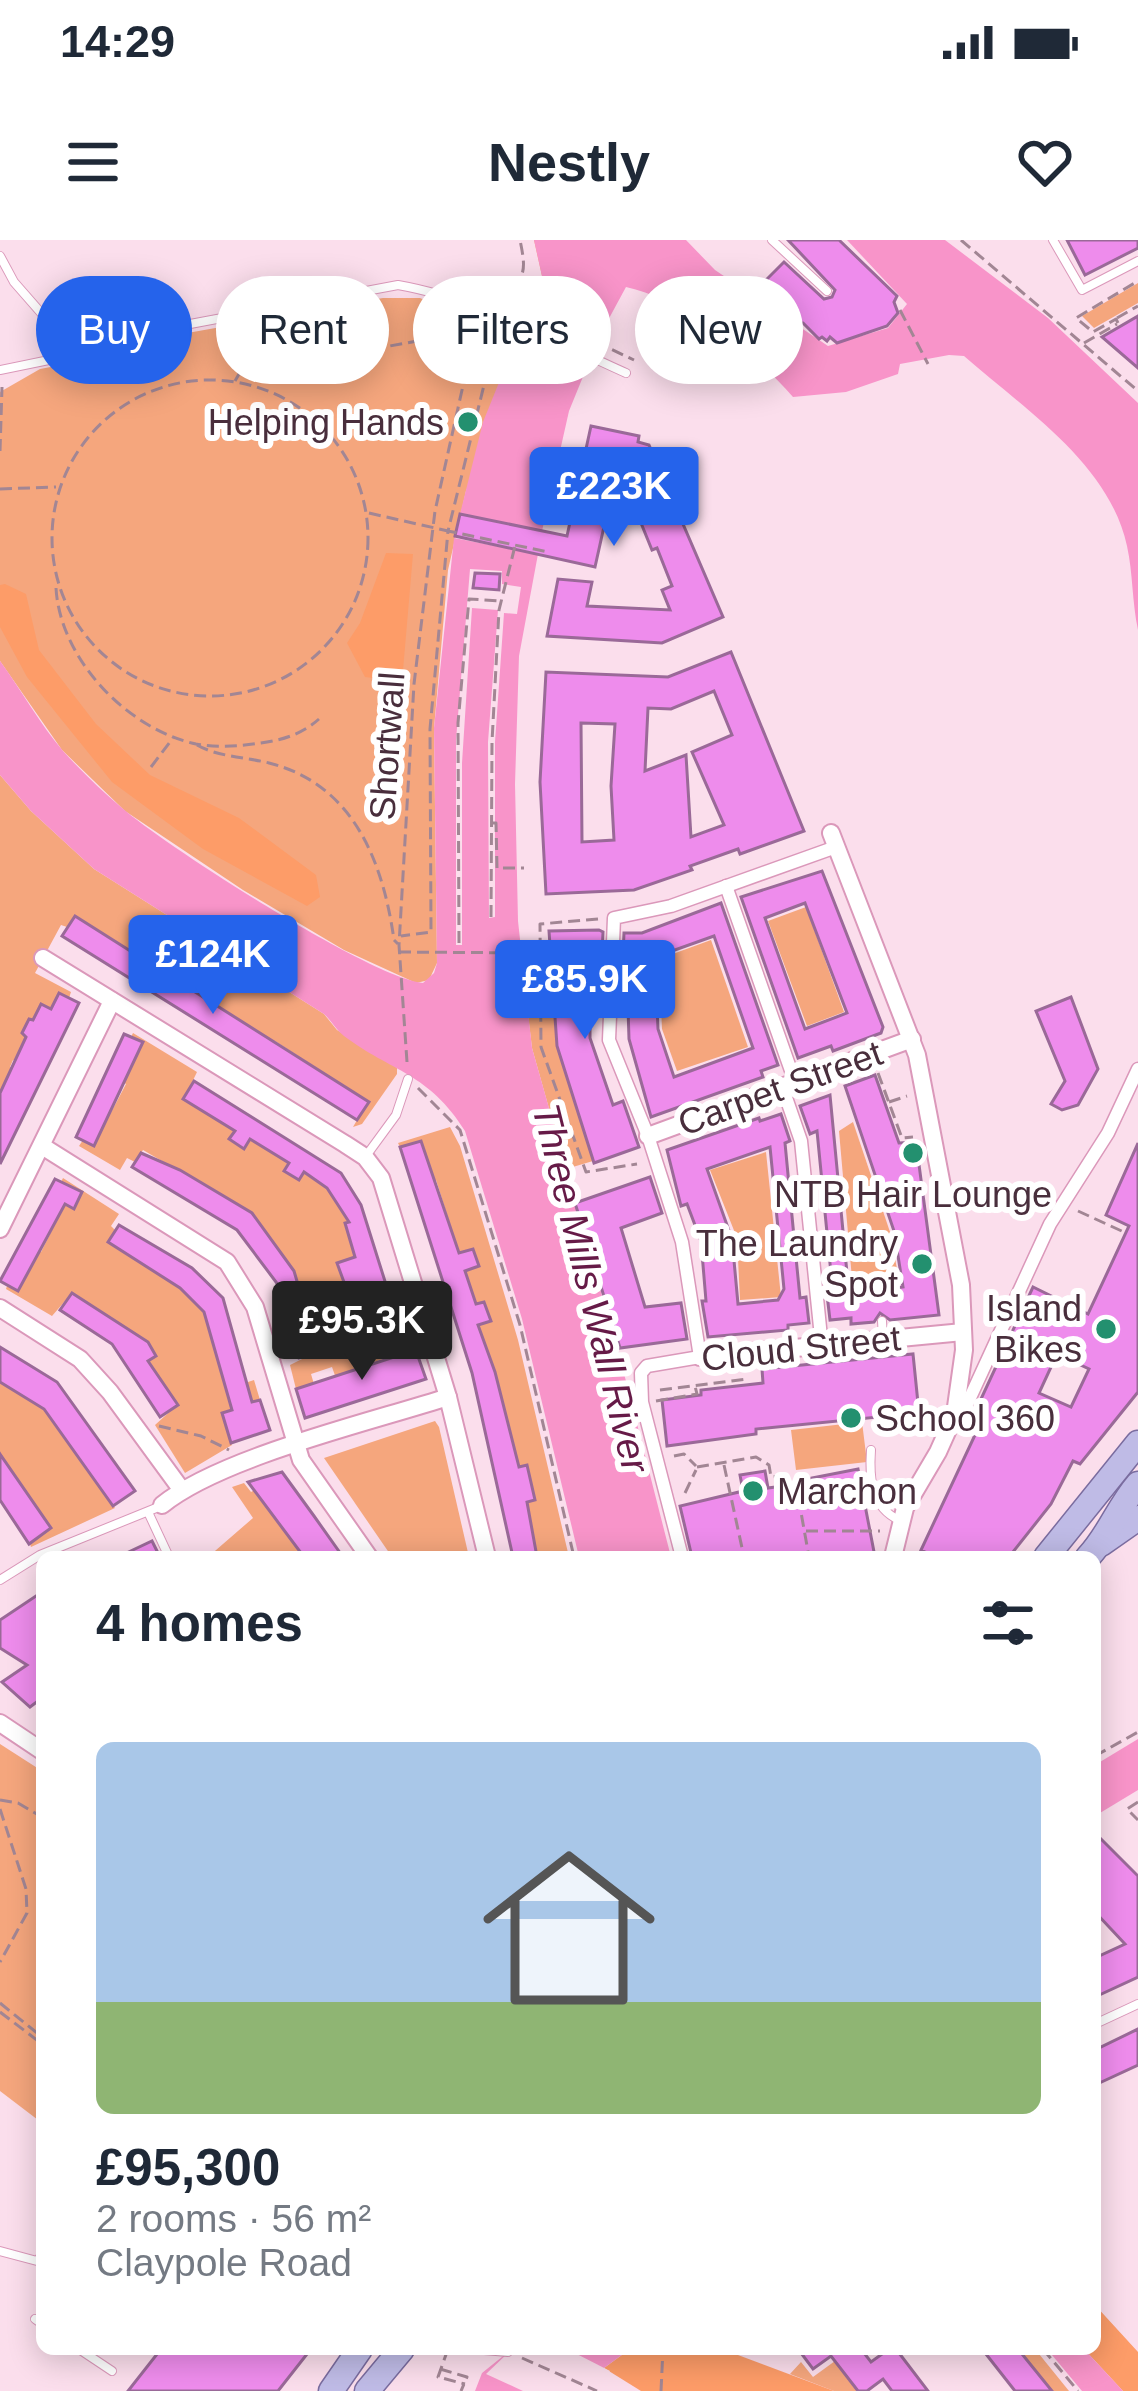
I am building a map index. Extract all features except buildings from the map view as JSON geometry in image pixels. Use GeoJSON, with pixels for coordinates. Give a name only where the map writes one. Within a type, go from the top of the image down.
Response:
{"type":"FeatureCollection","features":[{"type":"Feature","properties":{"kind":"main road"},"geometry":{"type":"LineString","coordinates":[[1051,1551],[1138,1443]]}},
{"type":"Feature","properties":{"kind":"main road"},"geometry":{"type":"LineString","coordinates":[[1094,1551],[1119,1505],[1138,1484]]}},
{"type":"Feature","properties":{"kind":"main road"},"geometry":{"type":"LineString","coordinates":[[1094,1551],[1138,1518]]}},
{"type":"Feature","properties":{"kind":"main road"},"geometry":{"type":"LineString","coordinates":[[331,2391],[356,2355]]}},
{"type":"Feature","properties":{"kind":"main road"},"geometry":{"type":"LineString","coordinates":[[367,2391],[397,2355]]}},
{"type":"Feature","properties":{"kind":"street"},"geometry":{"type":"LineString","coordinates":[[700,1357],[682,1242],[656,1157],[609,1040],[614,918],[645,915],[834,840],[913,1032],[957,1256],[963,1332],[955,1414],[900,1521],[894,1551]]}},
{"type":"Feature","properties":{"kind":"street"},"geometry":{"type":"LineString","coordinates":[[726,886],[788,1084],[801,1142],[822,1347]]}},
{"type":"Feature","properties":{"kind":"street"},"geometry":{"type":"LineString","coordinates":[[43,958],[365,1157],[381,1178],[448,1397],[486,1551]]}},
{"type":"Feature","properties":{"kind":"street"},"geometry":{"type":"LineString","coordinates":[[0,1229],[112,1000]]}},
{"type":"Feature","properties":{"kind":"street","name":"Carpet Street"},"geometry":{"type":"LineString","coordinates":[[648,1136],[913,1032]]}},
{"type":"Feature","properties":{"kind":"street"},"geometry":{"type":"LineString","coordinates":[[938,1452],[943,1454],[960,1422],[1028,1271],[1108,1133],[1138,1070]]}},
{"type":"Feature","properties":{"kind":"street"},"geometry":{"type":"LineString","coordinates":[[42,1146],[227,1262],[255,1306],[295,1447],[365,1551]]}},
{"type":"Feature","properties":{"kind":"street"},"geometry":{"type":"LineString","coordinates":[[0,1308],[80,1359],[181,1489]]}},
{"type":"Feature","properties":{"kind":"street","name":"Cloud Street"},"geometry":{"type":"LineString","coordinates":[[680,1551],[642,1402],[641,1372],[647,1366],[963,1332]]}},
{"type":"Feature","properties":{"kind":"street"},"geometry":{"type":"LineString","coordinates":[[155,1509],[181,1489],[243,1464],[448,1397]]}},
{"type":"Feature","properties":{"kind":"street"},"geometry":{"type":"LineString","coordinates":[[0,1724],[36,1747]]}},
{"type":"Feature","properties":{"kind":"lane"},"geometry":{"type":"LineString","coordinates":[[772,240],[827,291]]}},
{"type":"Feature","properties":{"kind":"lane"},"geometry":{"type":"LineString","coordinates":[[1053,240],[1082,290],[1138,261]]}},
{"type":"Feature","properties":{"kind":"lane"},"geometry":{"type":"LineString","coordinates":[[0,256],[36,307]]}},
{"type":"Feature","properties":{"kind":"lane"},"geometry":{"type":"LineString","coordinates":[[192,325],[398,286],[413,288]]}},
{"type":"Feature","properties":{"kind":"lane"},"geometry":{"type":"LineString","coordinates":[[2,370],[36,363]]}},
{"type":"Feature","properties":{"kind":"lane"},"geometry":{"type":"LineString","coordinates":[[611,366],[626,373]]}},
{"type":"Feature","properties":{"kind":"lane"},"geometry":{"type":"LineString","coordinates":[[365,1157],[395,1115],[408,1081]]}},
{"type":"Feature","properties":{"kind":"lane"},"geometry":{"type":"LineString","coordinates":[[881,1321],[884,1340]]}},
{"type":"Feature","properties":{"kind":"lane"},"geometry":{"type":"LineString","coordinates":[[871,1450],[877,1503],[900,1521]]}},
{"type":"Feature","properties":{"kind":"lane"},"geometry":{"type":"LineString","coordinates":[[50,1551],[155,1509],[167,1551]]}},
{"type":"Feature","properties":{"kind":"lane"},"geometry":{"type":"LineString","coordinates":[[0,1580],[36,1558]]}},
{"type":"Feature","properties":{"kind":"lane"},"geometry":{"type":"LineString","coordinates":[[1101,2021],[1138,2004]]}},
{"type":"Feature","properties":{"kind":"lane"},"geometry":{"type":"LineString","coordinates":[[0,2251],[36,2261]]}},
{"type":"Feature","properties":{"kind":"lane"},"geometry":{"type":"LineString","coordinates":[[88,2355],[112,2371]]}},
{"type":"Feature","properties":{"kind":"path"},"geometry":{"type":"LineString","coordinates":[[520,240],[523,276]]}},
{"type":"Feature","properties":{"kind":"path"},"geometry":{"type":"LineString","coordinates":[[962,240],[1133,381],[1138,391]]}},
{"type":"Feature","properties":{"kind":"path"},"geometry":{"type":"LineString","coordinates":[[1138,281],[1076,318],[1093,332],[1138,306]]}},
{"type":"Feature","properties":{"kind":"path"},"geometry":{"type":"LineString","coordinates":[[900,310],[928,364]]}},
{"type":"Feature","properties":{"kind":"path"},"geometry":{"type":"LineString","coordinates":[[1084,343],[1118,323],[1116,319]]}},
{"type":"Feature","properties":{"kind":"path"},"geometry":{"type":"LineString","coordinates":[[0,451],[2,370]]}},
{"type":"Feature","properties":{"kind":"path"},"geometry":{"type":"LineString","coordinates":[[216,382],[180,383],[124,406],[76,450],[57,487],[51,523],[65,631],[96,680],[131,713],[195,744],[294,771],[346,806],[379,873],[394,940],[401,950],[538,953]]}},
{"type":"Feature","properties":{"kind":"path"},"geometry":{"type":"LineString","coordinates":[[56,586],[92,643],[135,677],[184,694],[232,695],[257,690],[305,666],[340,630],[363,581],[368,557],[367,513],[350,463],[315,419],[263,389],[242,384]]}},
{"type":"Feature","properties":{"kind":"path","name":"Shortwall"},"geometry":{"type":"LineString","coordinates":[[408,1081],[399,967],[414,684],[434,529],[463,384]]}},
{"type":"Feature","properties":{"kind":"path"},"geometry":{"type":"LineString","coordinates":[[400,936],[430,932],[430,729],[450,532],[485,384]]}},
{"type":"Feature","properties":{"kind":"path"},"geometry":{"type":"LineString","coordinates":[[0,489],[57,487]]}},
{"type":"Feature","properties":{"kind":"path"},"geometry":{"type":"LineString","coordinates":[[367,513],[548,552]]}},
{"type":"Feature","properties":{"kind":"path"},"geometry":{"type":"LineString","coordinates":[[491,917],[501,601],[514,546]]}},
{"type":"Feature","properties":{"kind":"path"},"geometry":{"type":"LineString","coordinates":[[459,944],[458,723],[469,598],[501,601]]}},
{"type":"Feature","properties":{"kind":"path"},"geometry":{"type":"LineString","coordinates":[[195,744],[272,741],[308,729],[319,719]]}},
{"type":"Feature","properties":{"kind":"path"},"geometry":{"type":"LineString","coordinates":[[151,767],[174,736]]}},
{"type":"Feature","properties":{"kind":"path"},"geometry":{"type":"LineString","coordinates":[[491,823],[496,823],[497,868],[523,868]]}},
{"type":"Feature","properties":{"kind":"path"},"geometry":{"type":"LineString","coordinates":[[614,918],[540,924],[541,1047],[586,1172],[620,1169],[656,1157]]}},
{"type":"Feature","properties":{"kind":"path"},"geometry":{"type":"LineString","coordinates":[[880,1077],[902,1138],[919,1137]]}},
{"type":"Feature","properties":{"kind":"path"},"geometry":{"type":"LineString","coordinates":[[408,1081],[422,1089],[460,1130],[520,1324],[573,1551]]}},
{"type":"Feature","properties":{"kind":"path"},"geometry":{"type":"LineString","coordinates":[[889,1102],[904,1097]]}},
{"type":"Feature","properties":{"kind":"path"},"geometry":{"type":"LineString","coordinates":[[1063,1204],[1126,1233]]}},
{"type":"Feature","properties":{"kind":"path"},"geometry":{"type":"LineString","coordinates":[[660,1390],[747,1378]]}},
{"type":"Feature","properties":{"kind":"path"},"geometry":{"type":"LineString","coordinates":[[661,1400],[697,1394],[695,1386]]}},
{"type":"Feature","properties":{"kind":"path"},"geometry":{"type":"LineString","coordinates":[[136,1431],[155,1425],[201,1436],[227,1448],[243,1464]]}},
{"type":"Feature","properties":{"kind":"path"},"geometry":{"type":"LineString","coordinates":[[675,1456],[684,1454],[697,1467]]}},
{"type":"Feature","properties":{"kind":"path"},"geometry":{"type":"LineString","coordinates":[[697,1467],[756,1457],[769,1465],[771,1477],[781,1476],[797,1490],[807,1551]]}},
{"type":"Feature","properties":{"kind":"path"},"geometry":{"type":"LineString","coordinates":[[724,1463],[743,1551]]}},
{"type":"Feature","properties":{"kind":"path"},"geometry":{"type":"LineString","coordinates":[[682,1493],[697,1467]]}},
{"type":"Feature","properties":{"kind":"path"},"geometry":{"type":"LineString","coordinates":[[804,1531],[864,1529]]}},
{"type":"Feature","properties":{"kind":"path"},"geometry":{"type":"LineString","coordinates":[[1101,1753],[1138,1732]]}},
{"type":"Feature","properties":{"kind":"path"},"geometry":{"type":"LineString","coordinates":[[0,1800],[36,1814]]}},
{"type":"Feature","properties":{"kind":"path"},"geometry":{"type":"LineString","coordinates":[[1138,1802],[1127,1809],[1138,1820]]}},
{"type":"Feature","properties":{"kind":"path"},"geometry":{"type":"LineString","coordinates":[[0,1809],[26,1889],[27,1913],[0,1962]]}},
{"type":"Feature","properties":{"kind":"path"},"geometry":{"type":"LineString","coordinates":[[0,2003],[36,2032]]}},
{"type":"Feature","properties":{"kind":"path"},"geometry":{"type":"LineString","coordinates":[[0,2012],[36,2039]]}},
{"type":"Feature","properties":{"kind":"path"},"geometry":{"type":"LineString","coordinates":[[446,2355],[438,2377],[465,2384]]}},
{"type":"Feature","properties":{"kind":"path"},"geometry":{"type":"LineString","coordinates":[[515,2355],[597,2391]]}},
{"type":"Feature","properties":{"kind":"path"},"geometry":{"type":"LineString","coordinates":[[661,2391],[663,2355]]}},
{"type":"Feature","properties":{"kind":"path"},"geometry":{"type":"LineString","coordinates":[[1048,2355],[1078,2391]]}},
{"type":"Feature","properties":{"kind":"path"},"geometry":{"type":"LineString","coordinates":[[441,2367],[467,2377],[461,2391]]}},
{"type":"Feature","properties":{"kind":"shaded area"},"geometry":{"type":"Polygon","coordinates":[[[534,240],[567,240],[553,276],[542,276],[534,240]]]}},
{"type":"Feature","properties":{"kind":"shaded area"},"geometry":{"type":"Polygon","coordinates":[[[1138,283],[1138,303],[1094,328],[1082,316],[1138,283]]]}},
{"type":"Feature","properties":{"kind":"shaded area"},"geometry":{"type":"Polygon","coordinates":[[[389,298],[413,298],[413,384],[509,384],[466,491],[448,570],[434,728],[437,963],[429,980],[416,983],[344,950],[125,811],[62,750],[0,661],[0,392],[36,371],[36,384],[192,384],[192,332],[216,328],[216,384],[389,384],[389,298]]]}},
{"type":"Feature","properties":{"kind":"shaded area"},"geometry":{"type":"Polygon","coordinates":[[[386,553],[413,554],[402,682],[365,677],[347,643],[360,623],[386,553]]]}},
{"type":"Feature","properties":{"kind":"shaded area"},"geometry":{"type":"Polygon","coordinates":[[[0,585],[26,594],[39,650],[96,724],[150,775],[239,818],[316,875],[320,897],[307,906],[203,849],[112,782],[27,677],[0,627],[0,585]]]}},
{"type":"Feature","properties":{"kind":"shaded area"},"geometry":{"type":"Polygon","coordinates":[[[0,775],[94,869],[324,1014],[337,1030],[397,1066],[397,1074],[362,1124],[353,1127],[368,1101],[339,1083],[330,1097],[324,1093],[332,1078],[275,1041],[266,1054],[266,1036],[75,916],[67,927],[61,925],[35,973],[71,992],[69,998],[58,994],[51,1009],[41,1004],[29,1020],[25,1037],[34,1042],[32,1069],[13,1060],[10,1067],[20,1072],[0,1110],[0,775]]]}},
{"type":"Feature","properties":{"kind":"shaded area"},"geometry":{"type":"Polygon","coordinates":[[[806,907],[844,1012],[807,1026],[768,921],[806,907]]]}},
{"type":"Feature","properties":{"kind":"shaded area"},"geometry":{"type":"Polygon","coordinates":[[[711,940],[748,1047],[677,1071],[662,1029],[659,959],[711,940]]]}},
{"type":"Feature","properties":{"kind":"shaded area"},"geometry":{"type":"Polygon","coordinates":[[[550,963],[557,1046],[593,1161],[566,1169],[532,1048],[522,964],[550,963]]]}},
{"type":"Feature","properties":{"kind":"shaded area"},"geometry":{"type":"Polygon","coordinates":[[[133,1033],[197,1072],[184,1099],[235,1130],[230,1140],[244,1148],[250,1139],[280,1158],[287,1147],[296,1153],[285,1171],[298,1180],[304,1172],[319,1182],[326,1171],[360,1218],[345,1224],[355,1257],[337,1263],[350,1296],[381,1287],[380,1332],[399,1326],[402,1332],[410,1329],[414,1345],[386,1354],[389,1366],[383,1359],[365,1365],[367,1373],[360,1375],[357,1368],[341,1374],[343,1382],[338,1384],[332,1367],[311,1374],[316,1391],[305,1386],[296,1389],[290,1365],[318,1351],[293,1269],[253,1214],[143,1150],[135,1162],[127,1158],[120,1170],[79,1146],[83,1140],[94,1145],[126,1084],[112,1076],[133,1033]]]}},
{"type":"Feature","properties":{"kind":"shaded area"},"geometry":{"type":"Polygon","coordinates":[[[853,1122],[890,1232],[900,1285],[853,1290],[839,1131],[853,1122]]]}},
{"type":"Feature","properties":{"kind":"shaded area"},"geometry":{"type":"Polygon","coordinates":[[[450,1127],[460,1146],[518,1340],[568,1551],[536,1551],[530,1526],[515,1524],[531,1520],[527,1502],[535,1499],[527,1465],[518,1467],[495,1373],[465,1330],[490,1321],[484,1302],[476,1305],[465,1271],[479,1266],[449,1256],[458,1249],[436,1180],[422,1184],[421,1141],[400,1147],[398,1143],[450,1127]]]}},
{"type":"Feature","properties":{"kind":"shaded area"},"geometry":{"type":"Polygon","coordinates":[[[766,1152],[781,1297],[740,1300],[737,1238],[710,1170],[766,1152]]]}},
{"type":"Feature","properties":{"kind":"shaded area"},"geometry":{"type":"Polygon","coordinates":[[[63,1178],[119,1214],[109,1242],[170,1281],[214,1296],[205,1314],[224,1383],[254,1380],[260,1400],[234,1418],[231,1410],[222,1413],[232,1445],[185,1473],[155,1425],[177,1405],[148,1361],[156,1355],[146,1341],[72,1293],[52,1316],[6,1289],[18,1290],[36,1257],[29,1247],[41,1252],[65,1204],[74,1208],[82,1192],[61,1182],[63,1178]]]}},
{"type":"Feature","properties":{"kind":"shaded area"},"geometry":{"type":"Polygon","coordinates":[[[0,1382],[34,1403],[42,1391],[40,1403],[115,1508],[31,1547],[0,1454],[0,1382]]]}},
{"type":"Feature","properties":{"kind":"shaded area"},"geometry":{"type":"Polygon","coordinates":[[[435,1421],[468,1551],[388,1551],[324,1458],[435,1421]]]}},
{"type":"Feature","properties":{"kind":"shaded area"},"geometry":{"type":"Polygon","coordinates":[[[862,1422],[867,1462],[796,1470],[791,1430],[862,1422]]]}},
{"type":"Feature","properties":{"kind":"shaded area"},"geometry":{"type":"Polygon","coordinates":[[[244,1483],[251,1492],[262,1486],[300,1551],[215,1551],[253,1518],[232,1487],[244,1483]]]}},
{"type":"Feature","properties":{"kind":"shaded area"},"geometry":{"type":"Polygon","coordinates":[[[0,1744],[36,1767],[36,2118],[0,2091],[0,1744]]]}},
{"type":"Feature","properties":{"kind":"shaded area"},"geometry":{"type":"Polygon","coordinates":[[[1101,2312],[1138,2352],[1138,2391],[1123,2391],[1090,2355],[1101,2355],[1101,2312]]]}},
{"type":"Feature","properties":{"kind":"shaded area"},"geometry":{"type":"Polygon","coordinates":[[[622,2355],[738,2355],[834,2391],[641,2391],[604,2368],[622,2355]]]}},
{"type":"Feature","properties":{"kind":"shaded area"},"geometry":{"type":"Polygon","coordinates":[[[1023,2355],[1040,2355],[1069,2391],[1050,2391],[1023,2355]]]}},
{"type":"Feature","properties":{"kind":"shaded area"},"geometry":{"type":"Polygon","coordinates":[[[835,2361],[858,2391],[834,2391],[790,2374],[801,2362],[813,2377],[835,2361]]]}},
{"type":"Feature","properties":{"kind":"water"},"geometry":{"type":"Polygon","coordinates":[[[534,240],[686,240],[724,276],[635,276],[635,290],[626,287],[611,315],[611,276],[542,276],[534,240]]]}},
{"type":"Feature","properties":{"kind":"water"},"geometry":{"type":"Polygon","coordinates":[[[847,240],[945,240],[1048,318],[1138,403],[1138,630],[1127,546],[1102,489],[1061,440],[964,356],[900,364],[898,374],[846,392],[793,397],[780,384],[803,384],[803,329],[828,346],[888,328],[907,304],[847,240]]]}},
{"type":"Feature","properties":{"kind":"water"},"geometry":{"type":"Polygon","coordinates":[[[498,384],[580,384],[569,411],[542,531],[460,514],[483,422],[498,384]]]}},
{"type":"Feature","properties":{"kind":"water","name":"Three Mills Wall River"},"geometry":{"type":"Polygon","coordinates":[[[454,538],[538,554],[519,656],[515,784],[518,921],[532,1048],[669,1551],[578,1551],[522,1319],[465,1131],[451,1112],[424,1085],[344,1036],[324,1014],[94,869],[31,811],[0,775],[0,661],[63,751],[146,827],[317,936],[397,976],[423,983],[437,963],[434,728],[454,538]]]}},
{"type":"Feature","properties":{"kind":"water"},"geometry":{"type":"Polygon","coordinates":[[[1138,1739],[1138,1790],[1101,1812],[1101,1761],[1138,1739]]]}},
{"type":"Feature","properties":{"kind":"water"},"geometry":{"type":"Polygon","coordinates":[[[504,2355],[622,2355],[604,2368],[589,2391],[475,2391],[482,2373],[504,2355]]]}},
{"type":"Feature","properties":{"kind":"water"},"geometry":{"type":"Polygon","coordinates":[[[1052,2355],[1090,2355],[1123,2391],[1082,2391],[1052,2355]]]}},
{"type":"Feature","properties":{"kind":"pier"},"geometry":{"type":"Polygon","coordinates":[[[470,569],[502,571],[502,584],[521,587],[517,614],[504,613],[495,742],[495,917],[489,918],[488,742],[498,610],[472,608],[462,763],[462,945],[456,945],[456,740],[470,569]]]}},
{"type":"Feature","properties":{"kind":"pier"},"geometry":{"type":"Polygon","coordinates":[[[506,2355],[579,2355],[610,2371],[597,2391],[523,2391],[486,2374],[506,2355]]]}},
{"type":"Feature","properties":{"kind":"place","name":"Helping Hands"},"geometry":{"type":"Point","coordinates":[468,422]}},
{"type":"Feature","properties":{"kind":"place","name":"NTB Hair Lounge"},"geometry":{"type":"Point","coordinates":[913,1153]}},
{"type":"Feature","properties":{"kind":"place","name":"The Laundry Spot"},"geometry":{"type":"Point","coordinates":[922,1264]}},
{"type":"Feature","properties":{"kind":"place","name":"Island Bikes"},"geometry":{"type":"Point","coordinates":[1106,1329]}},
{"type":"Feature","properties":{"kind":"place","name":"School 360"},"geometry":{"type":"Point","coordinates":[851,1418]}},
{"type":"Feature","properties":{"kind":"place","name":"Marchon"},"geometry":{"type":"Point","coordinates":[753,1491]}}]}
